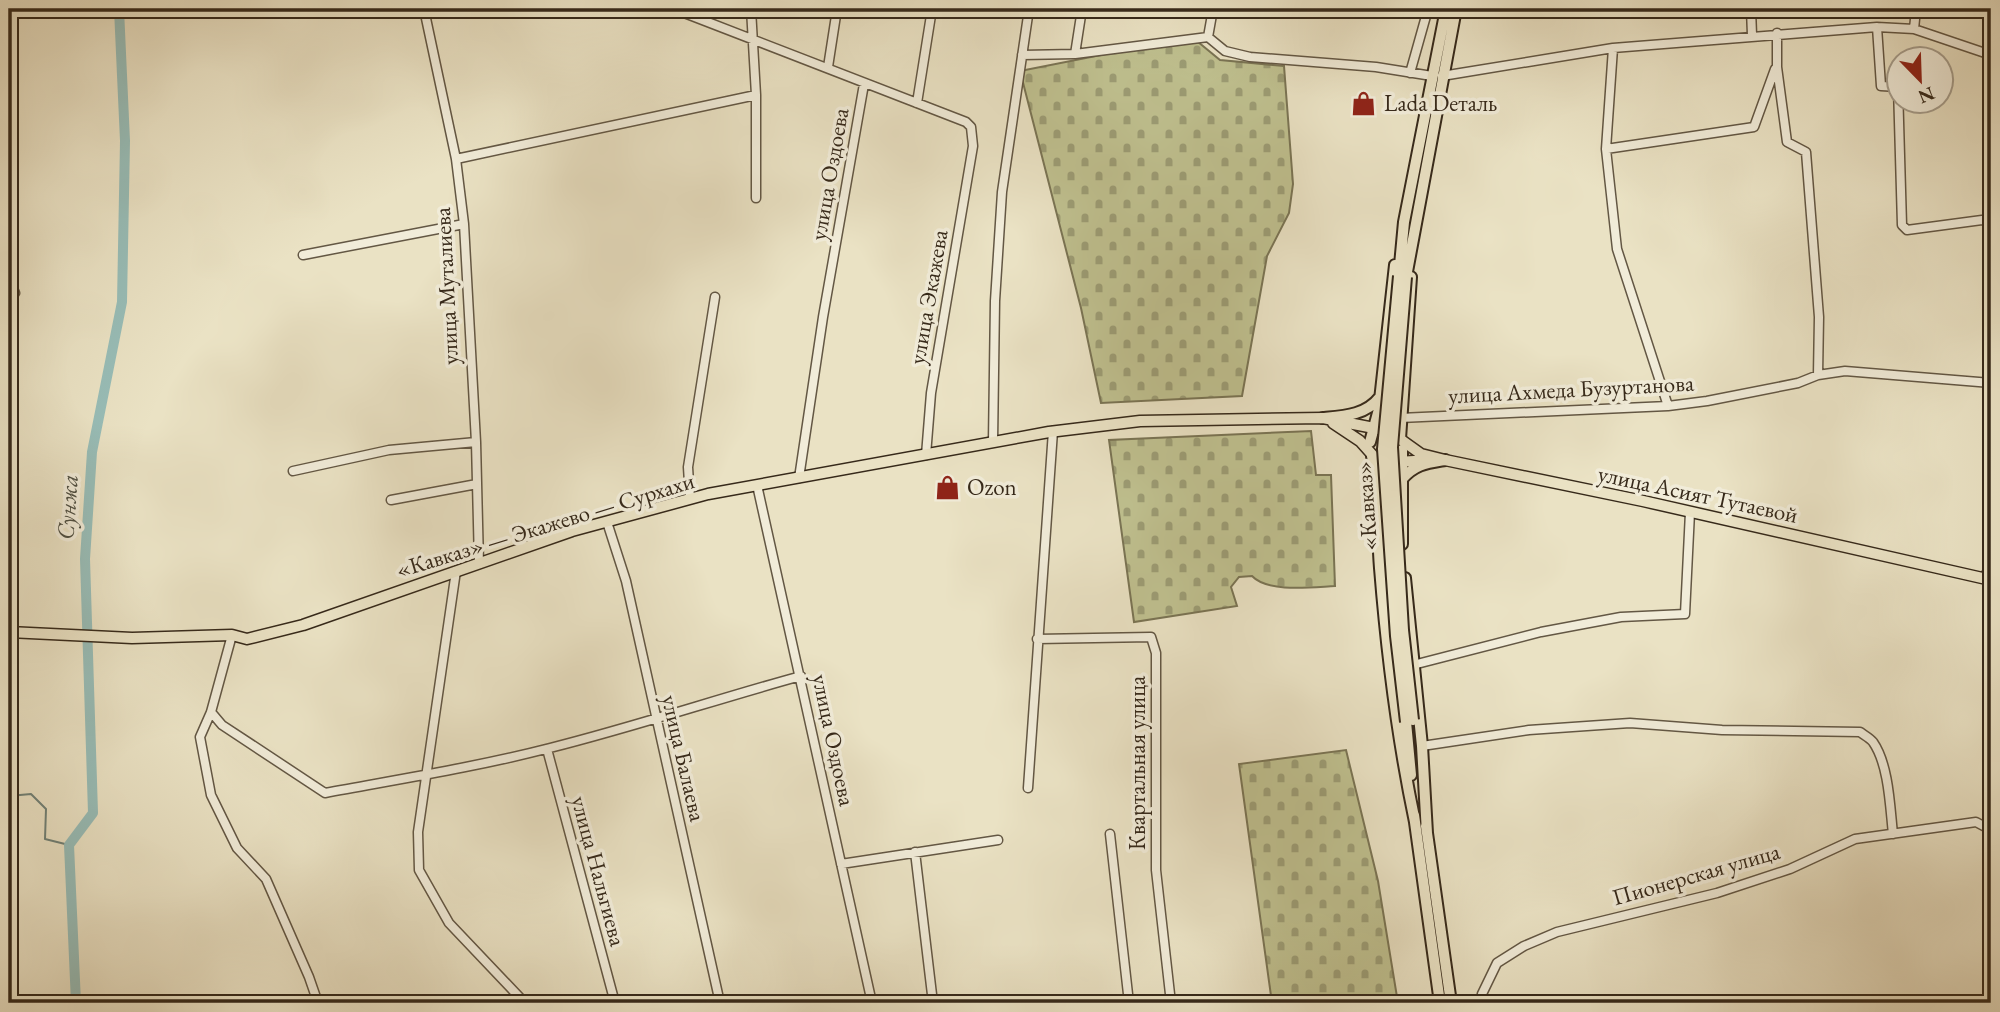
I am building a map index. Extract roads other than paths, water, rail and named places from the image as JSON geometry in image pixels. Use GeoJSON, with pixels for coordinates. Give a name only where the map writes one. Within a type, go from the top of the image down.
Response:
{"type":"FeatureCollection","features":[{"type":"Feature","properties":{"kind":"highway","name":"«Кавказ»"},"geometry":{"type":"LineString","coordinates":[[1427,833],[1422,746],[1402,556],[1402,479],[1399,450],[1416,226],[1446,9]]}},
{"type":"Feature","properties":{"kind":"highway","name":"«Кавказ»"},"geometry":{"type":"LineString","coordinates":[[1440,1003],[1415,822],[1392,447],[1404,222],[1437,76],[1456,9]]}},
{"type":"Feature","properties":{"kind":"highway"},"geometry":{"type":"LineString","coordinates":[[1370,442],[1380,397],[1392,277],[1404,222]]}},
{"type":"Feature","properties":{"kind":"highway","name":"«Кавказ»"},"geometry":{"type":"LineString","coordinates":[[1402,277],[1416,226]]}},
{"type":"Feature","properties":{"kind":"highway"},"geometry":{"type":"LineString","coordinates":[[1323,418],[1357,414],[1374,405],[1380,397]]}},
{"type":"Feature","properties":{"kind":"highway"},"geometry":{"type":"LineString","coordinates":[[1373,456],[1377,485],[1379,563],[1392,701],[1415,822]]}},
{"type":"Feature","properties":{"kind":"highway"},"geometry":{"type":"LineString","coordinates":[[1402,479],[1411,468],[1423,463],[1446,460]]}},
{"type":"Feature","properties":{"kind":"highway","name":"«Кавказ»"},"geometry":{"type":"LineString","coordinates":[[1410,721],[1451,1003]]}},
{"type":"Feature","properties":{"kind":"main road","name":"«Кавказ» — Экажево — Сурхахи"},"geometry":{"type":"LineString","coordinates":[[9,632],[132,638],[233,635],[247,639],[303,625],[456,571],[607,522],[690,499],[1054,431],[1140,421],[1323,418],[1387,431]]}},
{"type":"Feature","properties":{"kind":"main road"},"geometry":{"type":"LineString","coordinates":[[1323,418],[1353,436],[1381,462],[1399,450],[1446,460]]}},
{"type":"Feature","properties":{"kind":"main road"},"geometry":{"type":"LineString","coordinates":[[1373,456],[1370,442],[1377,433],[1387,431],[1399,450]]}},
{"type":"Feature","properties":{"kind":"main road","name":"улица Асият Тутаевой"},"geometry":{"type":"LineString","coordinates":[[1399,450],[1987,579]]}},
{"type":"Feature","properties":{"kind":"street","name":"улица Муталиева"},"geometry":{"type":"LineString","coordinates":[[424,9],[456,159],[464,224],[476,442],[479,564]]}},
{"type":"Feature","properties":{"kind":"street"},"geometry":{"type":"LineString","coordinates":[[674,9],[917,103],[932,9]]}},
{"type":"Feature","properties":{"kind":"street"},"geometry":{"type":"LineString","coordinates":[[751,9],[756,95],[756,198]]}},
{"type":"Feature","properties":{"kind":"street"},"geometry":{"type":"LineString","coordinates":[[828,67],[836,9]]}},
{"type":"Feature","properties":{"kind":"street"},"geometry":{"type":"LineString","coordinates":[[993,442],[995,301],[1002,192],[1030,9]]}},
{"type":"Feature","properties":{"kind":"street"},"geometry":{"type":"LineString","coordinates":[[1074,54],[1082,9]]}},
{"type":"Feature","properties":{"kind":"street"},"geometry":{"type":"LineString","coordinates":[[1208,37],[1213,9]]}},
{"type":"Feature","properties":{"kind":"street"},"geometry":{"type":"LineString","coordinates":[[1410,73],[1428,9]]}},
{"type":"Feature","properties":{"kind":"street"},"geometry":{"type":"LineString","coordinates":[[1751,9],[1752,35]]}},
{"type":"Feature","properties":{"kind":"street"},"geometry":{"type":"LineString","coordinates":[[1914,29],[1916,9]]}},
{"type":"Feature","properties":{"kind":"street"},"geometry":{"type":"LineString","coordinates":[[1022,55],[1074,54],[1208,37],[1225,51],[1250,57],[1376,67],[1437,76],[1613,48],[1877,27],[1914,29],[1991,55]]}},
{"type":"Feature","properties":{"kind":"street"},"geometry":{"type":"LineString","coordinates":[[1877,27],[1881,86],[1898,87],[1902,225],[1907,230],[1991,221]]}},
{"type":"Feature","properties":{"kind":"street"},"geometry":{"type":"LineString","coordinates":[[1777,33],[1777,66],[1787,142],[1806,152],[1819,317],[1818,375]]}},
{"type":"Feature","properties":{"kind":"street"},"geometry":{"type":"LineString","coordinates":[[1613,48],[1606,149],[1618,249],[1668,406]]}},
{"type":"Feature","properties":{"kind":"street"},"geometry":{"type":"LineString","coordinates":[[1606,149],[1754,127],[1777,66]]}},
{"type":"Feature","properties":{"kind":"street","name":"улица Оздоева"},"geometry":{"type":"LineString","coordinates":[[799,478],[823,317],[864,84]]}},
{"type":"Feature","properties":{"kind":"street"},"geometry":{"type":"LineString","coordinates":[[456,159],[756,95]]}},
{"type":"Feature","properties":{"kind":"street","name":"улица Экажева"},"geometry":{"type":"LineString","coordinates":[[917,103],[966,122],[971,127],[973,146],[931,393],[926,455]]}},
{"type":"Feature","properties":{"kind":"street"},"geometry":{"type":"LineString","coordinates":[[303,255],[464,224]]}},
{"type":"Feature","properties":{"kind":"street"},"geometry":{"type":"LineString","coordinates":[[9,279],[15,293],[9,296]]}},
{"type":"Feature","properties":{"kind":"street"},"geometry":{"type":"LineString","coordinates":[[690,499],[688,467],[715,298]]}},
{"type":"Feature","properties":{"kind":"street","name":"улица Ахмеда Бузуртанова"},"geometry":{"type":"LineString","coordinates":[[1400,418],[1668,406],[1707,401],[1845,371],[1991,383]]}},
{"type":"Feature","properties":{"kind":"street"},"geometry":{"type":"LineString","coordinates":[[1028,788],[1054,431]]}},
{"type":"Feature","properties":{"kind":"street"},"geometry":{"type":"LineString","coordinates":[[293,471],[389,450],[476,442]]}},
{"type":"Feature","properties":{"kind":"street"},"geometry":{"type":"LineString","coordinates":[[391,500],[477,484]]}},
{"type":"Feature","properties":{"kind":"street","name":"улица Оздоева"},"geometry":{"type":"LineString","coordinates":[[757,485],[872,1003]]}},
{"type":"Feature","properties":{"kind":"street"},"geometry":{"type":"LineString","coordinates":[[1413,665],[1541,632],[1621,617],[1685,614],[1690,512]]}},
{"type":"Feature","properties":{"kind":"street","name":"улица Балаева"},"geometry":{"type":"LineString","coordinates":[[607,522],[626,580],[720,1003]]}},
{"type":"Feature","properties":{"kind":"street"},"geometry":{"type":"LineString","coordinates":[[1987,579],[1991,567]]}},
{"type":"Feature","properties":{"kind":"street"},"geometry":{"type":"LineString","coordinates":[[456,571],[418,832],[419,870],[449,923],[525,1003]]}},
{"type":"Feature","properties":{"kind":"street"},"geometry":{"type":"LineString","coordinates":[[233,635],[211,712],[200,737],[211,795],[237,848],[265,880],[318,1003]]}},
{"type":"Feature","properties":{"kind":"street","name":"Квартальная улица"},"geometry":{"type":"LineString","coordinates":[[1037,639],[1151,637],[1156,653],[1156,870],[1171,1003]]}},
{"type":"Feature","properties":{"kind":"street"},"geometry":{"type":"LineString","coordinates":[[211,712],[222,725],[325,793],[547,749],[801,676]]}},
{"type":"Feature","properties":{"kind":"street"},"geometry":{"type":"LineString","coordinates":[[1422,746],[1529,730],[1630,723],[1722,730],[1860,732],[1873,740],[1880,760],[1889,791],[1893,834]]}},
{"type":"Feature","properties":{"kind":"street","name":"улица Нальгиева"},"geometry":{"type":"LineString","coordinates":[[547,749],[615,1003]]}},
{"type":"Feature","properties":{"kind":"street","name":"Пионерская улица"},"geometry":{"type":"LineString","coordinates":[[1480,1003],[1497,963],[1524,946],[1557,932],[1717,893],[1790,869],[1856,838],[1976,822],[1991,830]]}},
{"type":"Feature","properties":{"kind":"street"},"geometry":{"type":"LineString","coordinates":[[1110,834],[1129,1003]]}},
{"type":"Feature","properties":{"kind":"street"},"geometry":{"type":"LineString","coordinates":[[841,864],[998,840]]}},
{"type":"Feature","properties":{"kind":"street"},"geometry":{"type":"LineString","coordinates":[[915,852],[933,1003]]}},
{"type":"Feature","properties":{"kind":"waterway","name":"Сунжа"},"geometry":{"type":"LineString","coordinates":[[76,1003],[69,845],[93,813],[85,559],[92,452],[122,302],[125,141],[119,9]]}},
{"type":"Feature","properties":{"kind":"waterway"},"geometry":{"type":"LineString","coordinates":[[9,796],[31,794],[46,809],[45,839],[69,845]]}},
{"type":"Feature","properties":{"kind":"place","name":"Lada Dеталь"},"geometry":{"type":"Point","coordinates":[1364,103]}},
{"type":"Feature","properties":{"kind":"place","name":"Ozon"},"geometry":{"type":"Point","coordinates":[947,487]}}]}
